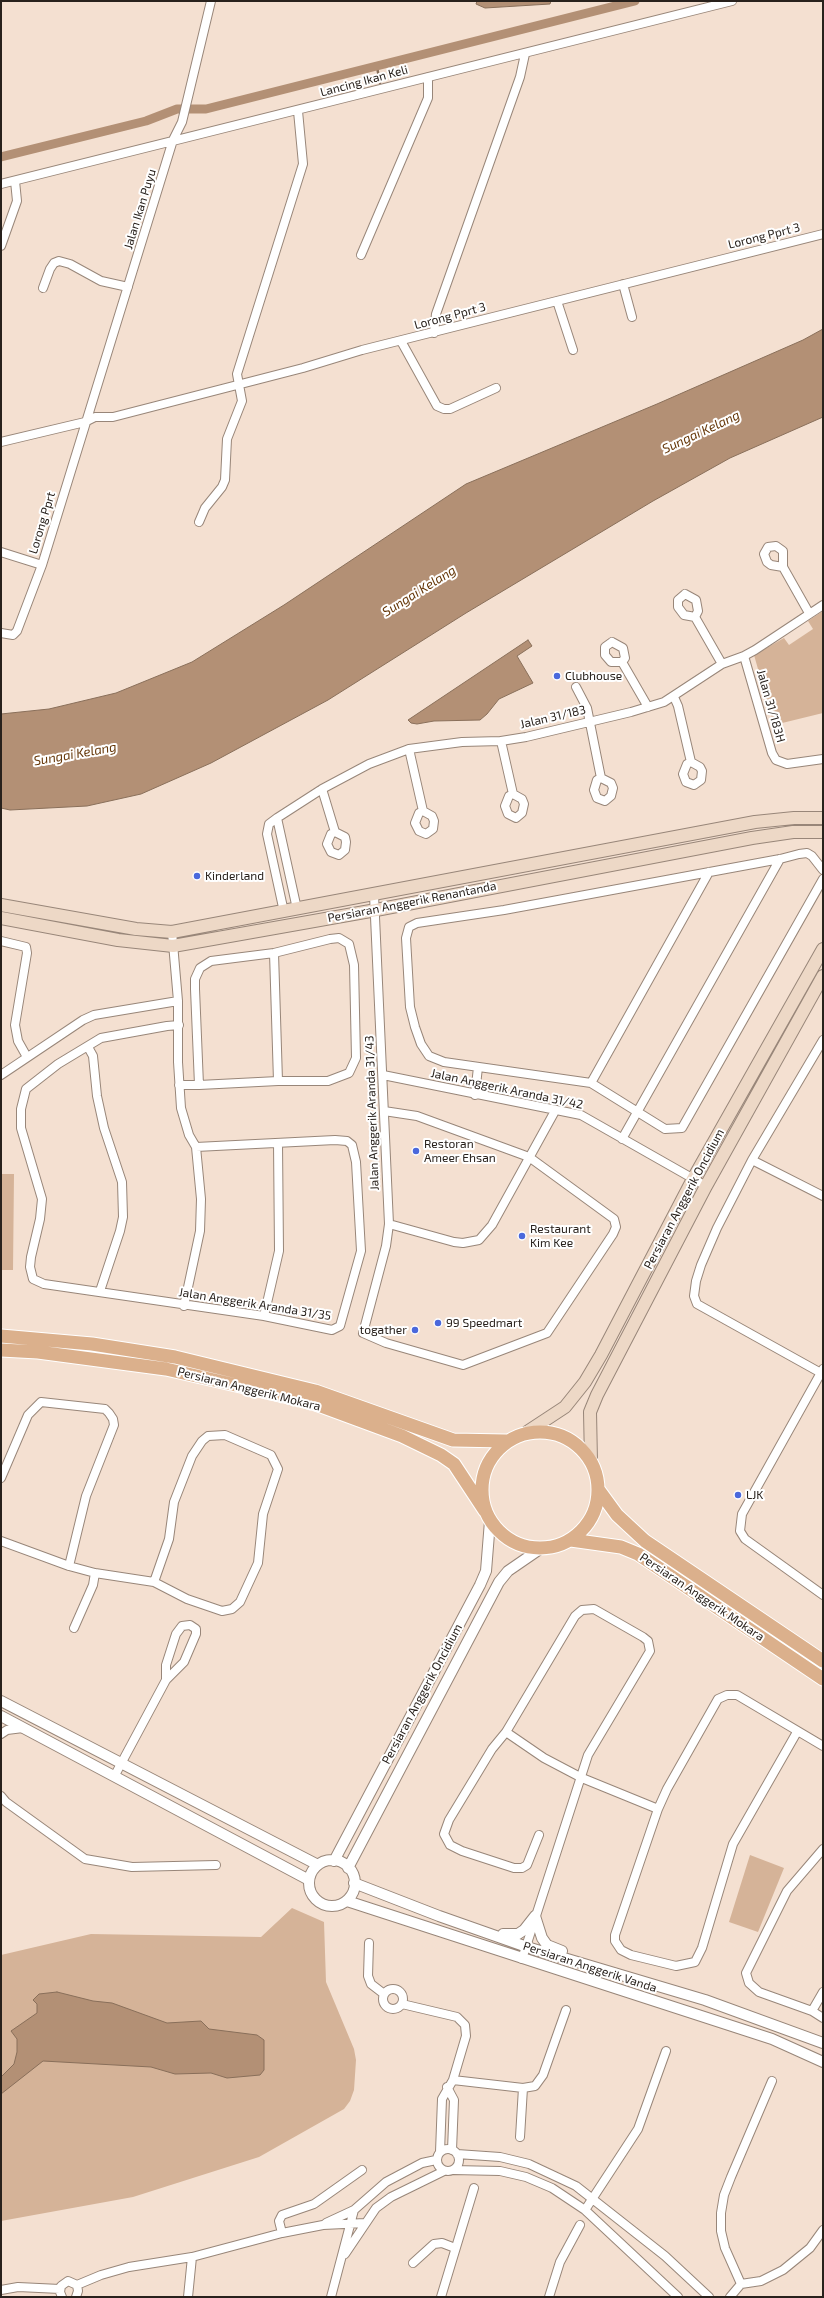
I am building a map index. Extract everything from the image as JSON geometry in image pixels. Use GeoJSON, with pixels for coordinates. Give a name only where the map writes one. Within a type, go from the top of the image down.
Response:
{"type":"FeatureCollection","features":[{"type":"Feature","properties":{"kind":"main road","name":"Persiaran Anggerik Renantanda"},"geometry":{"type":"LineString","coordinates":[[1,905],[136,929],[172,932],[755,822],[794,818],[823,818]]}},
{"type":"Feature","properties":{"kind":"main road","name":"Persiaran Anggerik Renantanda"},"geometry":{"type":"LineString","coordinates":[[1,918],[118,940],[173,946],[376,910],[752,838],[793,832],[823,832]]}},
{"type":"Feature","properties":{"kind":"main road","name":"Persiaran Anggerik Oncidium"},"geometry":{"type":"LineString","coordinates":[[527,1432],[564,1407],[585,1382],[601,1355],[693,1179],[823,949]]}},
{"type":"Feature","properties":{"kind":"main road","name":"Persiaran Anggerik Oncidium"},"geometry":{"type":"LineString","coordinates":[[591,1461],[590,1412],[597,1395],[706,1186],[823,976]]}},
{"type":"Feature","properties":{"kind":"main road","name":"Persiaran Anggerik Mokara"},"geometry":{"type":"LineString","coordinates":[[1,1336],[92,1344],[175,1357],[316,1391],[453,1440],[506,1441]]}},
{"type":"Feature","properties":{"kind":"main road","name":"Persiaran Anggerik Mokara"},"geometry":{"type":"LineString","coordinates":[[1,1350],[53,1354],[166,1369],[310,1402],[402,1436],[441,1455],[454,1464],[488,1516]]}},
{"type":"Feature","properties":{"kind":"main road"},"geometry":{"type":"LineString","coordinates":[[542,1431],[557,1433],[571,1440],[582,1449],[591,1461],[598,1489],[597,1504],[592,1518],[583,1530],[571,1540],[556,1546],[540,1549],[526,1547],[512,1542],[500,1533],[488,1516],[482,1478],[491,1457],[506,1441],[527,1432],[542,1431]]}},
{"type":"Feature","properties":{"kind":"main road","name":"Persiaran Anggerik Mokara"},"geometry":{"type":"LineString","coordinates":[[598,1489],[618,1515],[646,1541],[823,1661]]}},
{"type":"Feature","properties":{"kind":"main road","name":"Persiaran Anggerik Mokara"},"geometry":{"type":"LineString","coordinates":[[571,1540],[621,1547],[638,1554],[823,1679]]}},
{"type":"Feature","properties":{"kind":"street","name":"Jalan Ikan Puyu"},"geometry":{"type":"LineString","coordinates":[[85,422],[173,140],[182,122],[185,103],[211,1]]}},
{"type":"Feature","properties":{"kind":"street","name":"Lancing Ikan Keli"},"geometry":{"type":"LineString","coordinates":[[1,184],[173,140],[298,111],[732,1]]}},
{"type":"Feature","properties":{"kind":"street"},"geometry":{"type":"LineString","coordinates":[[434,333],[436,314],[520,77],[525,54]]}},
{"type":"Feature","properties":{"kind":"street"},"geometry":{"type":"LineString","coordinates":[[361,255],[428,98],[428,77]]}},
{"type":"Feature","properties":{"kind":"street"},"geometry":{"type":"LineString","coordinates":[[199,522],[205,508],[222,487],[226,476],[227,439],[242,401],[238,384],[238,374],[303,164],[298,111]]}},
{"type":"Feature","properties":{"kind":"street"},"geometry":{"type":"LineString","coordinates":[[1,246],[17,201],[15,181]]}},
{"type":"Feature","properties":{"kind":"street","name":"Lorong Pprt 3"},"geometry":{"type":"LineString","coordinates":[[1,442],[85,422],[95,417],[113,417],[401,341],[823,234]]}},
{"type":"Feature","properties":{"kind":"street"},"geometry":{"type":"LineString","coordinates":[[43,288],[50,269],[54,263],[59,262],[70,264],[101,281],[128,287]]}},
{"type":"Feature","properties":{"kind":"street"},"geometry":{"type":"LineString","coordinates":[[623,284],[632,317]]}},
{"type":"Feature","properties":{"kind":"street"},"geometry":{"type":"LineString","coordinates":[[557,301],[573,350]]}},
{"type":"Feature","properties":{"kind":"street"},"geometry":{"type":"LineString","coordinates":[[401,341],[437,406],[444,409],[450,409],[496,388]]}},
{"type":"Feature","properties":{"kind":"street","name":"Lorong Pprt"},"geometry":{"type":"LineString","coordinates":[[1,633],[13,635],[18,631],[42,565],[85,422]]}},
{"type":"Feature","properties":{"kind":"street"},"geometry":{"type":"LineString","coordinates":[[1,552],[42,565]]}},
{"type":"Feature","properties":{"kind":"street"},"geometry":{"type":"LineString","coordinates":[[783,567],[809,613]]}},
{"type":"Feature","properties":{"kind":"street","name":"Jalan 31/183"},"geometry":{"type":"LineString","coordinates":[[277,818],[322,789],[369,764],[409,748],[462,742],[501,741],[648,707],[674,697],[722,664],[744,656],[823,605]]}},
{"type":"Feature","properties":{"kind":"street"},"geometry":{"type":"LineString","coordinates":[[695,617],[722,664]]}},
{"type":"Feature","properties":{"kind":"street","name":"Jalan 31/183H"},"geometry":{"type":"LineString","coordinates":[[744,656],[772,753],[776,760],[786,764],[823,759]]}},
{"type":"Feature","properties":{"kind":"street"},"geometry":{"type":"LineString","coordinates":[[622,662],[648,707]]}},
{"type":"Feature","properties":{"kind":"street"},"geometry":{"type":"LineString","coordinates":[[576,687],[588,708],[601,778]]}},
{"type":"Feature","properties":{"kind":"street"},"geometry":{"type":"LineString","coordinates":[[674,697],[691,762]]}},
{"type":"Feature","properties":{"kind":"street"},"geometry":{"type":"LineString","coordinates":[[501,741],[512,794]]}},
{"type":"Feature","properties":{"kind":"street"},"geometry":{"type":"LineString","coordinates":[[409,748],[423,811]]}},
{"type":"Feature","properties":{"kind":"street"},"geometry":{"type":"LineString","coordinates":[[322,789],[335,832]]}},
{"type":"Feature","properties":{"kind":"street"},"geometry":{"type":"LineString","coordinates":[[277,818],[298,909]]}},
{"type":"Feature","properties":{"kind":"street"},"geometry":{"type":"LineString","coordinates":[[277,818],[267,829],[284,912]]}},
{"type":"Feature","properties":{"kind":"street"},"geometry":{"type":"LineString","coordinates":[[823,870],[817,861],[807,853],[504,910],[417,923],[409,927],[406,938],[410,1007],[421,1044],[429,1056],[439,1060],[478,1068],[591,1083],[665,1129],[682,1128],[823,879]]}},
{"type":"Feature","properties":{"kind":"street"},"geometry":{"type":"LineString","coordinates":[[622,1139],[780,859]]}},
{"type":"Feature","properties":{"kind":"street"},"geometry":{"type":"LineString","coordinates":[[591,1083],[709,872]]}},
{"type":"Feature","properties":{"kind":"street"},"geometry":{"type":"LineString","coordinates":[[277,879],[290,876]]}},
{"type":"Feature","properties":{"kind":"street","name":"Jalan Anggerik Aranda 31/43"},"geometry":{"type":"LineString","coordinates":[[374,894],[376,910],[389,1224],[386,1246],[363,1328],[363,1333],[368,1337],[463,1365],[471,1364],[547,1333],[613,1234],[616,1223],[614,1219],[530,1157]]}},
{"type":"Feature","properties":{"kind":"street"},"geometry":{"type":"LineString","coordinates":[[172,932],[178,1001],[179,1085],[181,1108],[189,1135],[196,1147],[201,1200],[200,1230],[184,1306]]}},
{"type":"Feature","properties":{"kind":"street"},"geometry":{"type":"LineString","coordinates":[[179,1085],[200,1085],[278,1081],[328,1081],[349,1073],[356,1058],[354,965],[349,944],[339,938],[274,953],[211,961],[197,972],[195,989],[200,1085]]}},
{"type":"Feature","properties":{"kind":"street"},"geometry":{"type":"LineString","coordinates":[[1,941],[26,947],[28,953],[15,1025],[18,1041],[27,1057]]}},
{"type":"Feature","properties":{"kind":"street"},"geometry":{"type":"LineString","coordinates":[[274,953],[278,1081]]}},
{"type":"Feature","properties":{"kind":"street"},"geometry":{"type":"LineString","coordinates":[[1,1075],[65,1030],[94,1015],[178,1001]]}},
{"type":"Feature","properties":{"kind":"street"},"geometry":{"type":"LineString","coordinates":[[100,1291],[120,1231],[122,1217],[122,1182],[99,1110],[93,1056],[88,1047],[101,1038],[167,1026],[179,1026]]}},
{"type":"Feature","properties":{"kind":"street"},"geometry":{"type":"LineString","coordinates":[[823,1040],[752,1160],[717,1228],[701,1265],[696,1281],[695,1301],[697,1304],[822,1371],[742,1514],[740,1531],[745,1539],[823,1595]]}},
{"type":"Feature","properties":{"kind":"street","name":"Jalan Anggerik Aranda 31/35"},"geometry":{"type":"LineString","coordinates":[[88,1047],[71,1055],[35,1081],[26,1089],[22,1098],[21,1128],[42,1200],[30,1267],[33,1279],[37,1282],[100,1291],[184,1306],[264,1316],[332,1330],[340,1326],[361,1251],[356,1162],[352,1145],[347,1141],[335,1140],[196,1147]]}},
{"type":"Feature","properties":{"kind":"street"},"geometry":{"type":"LineString","coordinates":[[475,1095],[478,1068]]}},
{"type":"Feature","properties":{"kind":"street","name":"Jalan Anggerik Aranda 31/42"},"geometry":{"type":"LineString","coordinates":[[383,1075],[475,1095],[581,1115],[706,1186]]}},
{"type":"Feature","properties":{"kind":"street"},"geometry":{"type":"LineString","coordinates":[[384,1111],[417,1116],[530,1157]]}},
{"type":"Feature","properties":{"kind":"street"},"geometry":{"type":"LineString","coordinates":[[389,1224],[454,1242],[463,1243],[479,1240],[492,1225],[555,1111]]}},
{"type":"Feature","properties":{"kind":"street"},"geometry":{"type":"LineString","coordinates":[[264,1316],[279,1251],[278,1143]]}},
{"type":"Feature","properties":{"kind":"street"},"geometry":{"type":"LineString","coordinates":[[752,1160],[823,1196]]}},
{"type":"Feature","properties":{"kind":"street"},"geometry":{"type":"LineString","coordinates":[[1,1478],[28,1416],[41,1402],[105,1409],[109,1413],[113,1419],[114,1426],[86,1496],[70,1566]]}},
{"type":"Feature","properties":{"kind":"street"},"geometry":{"type":"LineString","coordinates":[[1,1541],[70,1566],[95,1573],[154,1582],[187,1599],[222,1611],[232,1609],[240,1602],[258,1564],[263,1514],[278,1470],[272,1455],[224,1435],[217,1434],[208,1436],[202,1441],[187,1467],[174,1502],[169,1539],[154,1582]]}},
{"type":"Feature","properties":{"kind":"street","name":"Persiaran Anggerik Oncidium"},"geometry":{"type":"LineString","coordinates":[[334,1861],[480,1585],[486,1571],[488,1516]]}},
{"type":"Feature","properties":{"kind":"street","name":"Persiaran Anggerik Oncidium"},"geometry":{"type":"LineString","coordinates":[[348,1868],[499,1582],[508,1571],[540,1549]]}},
{"type":"Feature","properties":{"kind":"street"},"geometry":{"type":"LineString","coordinates":[[74,1628],[93,1585],[95,1573]]}},
{"type":"Feature","properties":{"kind":"street"},"geometry":{"type":"LineString","coordinates":[[522,1959],[582,1778],[588,1755],[649,1654],[650,1646],[648,1641],[594,1609],[587,1609],[577,1613],[506,1732],[492,1749],[449,1820],[444,1834],[450,1845],[462,1851],[514,1868],[522,1868],[527,1865],[539,1834]]}},
{"type":"Feature","properties":{"kind":"street"},"geometry":{"type":"LineString","coordinates":[[115,1775],[166,1680],[184,1662],[194,1642],[196,1628],[190,1625],[182,1626],[176,1634],[166,1665],[166,1680]]}},
{"type":"Feature","properties":{"kind":"street"},"geometry":{"type":"LineString","coordinates":[[797,1732],[733,1844],[698,1958],[695,1962],[690,1965],[676,1966],[631,1955],[621,1950],[616,1941],[617,1927],[658,1810],[667,1789],[718,1700],[727,1695],[740,1697],[823,1746]]}},
{"type":"Feature","properties":{"kind":"street"},"geometry":{"type":"LineString","coordinates":[[1,1701],[318,1865]]}},
{"type":"Feature","properties":{"kind":"street"},"geometry":{"type":"LineString","coordinates":[[1,1716],[115,1775],[309,1880]]}},
{"type":"Feature","properties":{"kind":"street"},"geometry":{"type":"LineString","coordinates":[[1,1734],[6,1730],[23,1728]]}},
{"type":"Feature","properties":{"kind":"street"},"geometry":{"type":"LineString","coordinates":[[506,1732],[544,1758],[582,1778],[658,1810]]}},
{"type":"Feature","properties":{"kind":"street"},"geometry":{"type":"LineString","coordinates":[[1,1796],[6,1802],[85,1859],[132,1867],[216,1865]]}},
{"type":"Feature","properties":{"kind":"street"},"geometry":{"type":"LineString","coordinates":[[823,1849],[787,1891],[748,1965],[746,1977],[749,1983],[759,1992],[812,2011],[823,2018]]}},
{"type":"Feature","properties":{"kind":"street"},"geometry":{"type":"LineString","coordinates":[[334,1861],[348,1868],[354,1883],[351,1896],[347,1900],[332,1906],[317,1901],[312,1895],[309,1880],[312,1872],[318,1865],[334,1861]]}},
{"type":"Feature","properties":{"kind":"street","name":"Persiaran Anggerik Vanda"},"geometry":{"type":"LineString","coordinates":[[354,1883],[439,1916],[492,1933],[527,1947],[705,2000],[823,2043]]}},
{"type":"Feature","properties":{"kind":"street","name":"Persiaran Anggerik Vanda"},"geometry":{"type":"LineString","coordinates":[[347,1900],[522,1959],[772,2039],[823,2062]]}},
{"type":"Feature","properties":{"kind":"street"},"geometry":{"type":"LineString","coordinates":[[492,1933],[518,1934],[524,1930],[535,1916]]}},
{"type":"Feature","properties":{"kind":"street"},"geometry":{"type":"LineString","coordinates":[[535,1916],[542,1938],[547,1945],[568,1953],[574,1961]]}},
{"type":"Feature","properties":{"kind":"street"},"geometry":{"type":"LineString","coordinates":[[369,1943],[368,1976],[371,1984],[384,1994]]}},
{"type":"Feature","properties":{"kind":"street"},"geometry":{"type":"LineString","coordinates":[[402,2004],[402,1994],[398,1990],[387,1990],[384,1994],[383,2003],[386,2007],[394,2009],[402,2004],[456,2017],[465,2025],[466,2036],[454,2080],[447,2087],[442,2099],[438,2156],[439,2168],[444,2171]]}},
{"type":"Feature","properties":{"kind":"street"},"geometry":{"type":"LineString","coordinates":[[812,2011],[823,1992]]}},
{"type":"Feature","properties":{"kind":"street"},"geometry":{"type":"LineString","coordinates":[[454,2080],[523,2088],[535,2086],[539,2082],[566,2010]]}},
{"type":"Feature","properties":{"kind":"street"},"geometry":{"type":"LineString","coordinates":[[585,2210],[638,2129],[666,2051]]}},
{"type":"Feature","properties":{"kind":"street"},"geometry":{"type":"LineString","coordinates":[[741,2284],[725,2248],[721,2213],[723,2201],[731,2177],[772,2081]]}},
{"type":"Feature","properties":{"kind":"street"},"geometry":{"type":"LineString","coordinates":[[447,2087],[454,2100],[455,2152],[459,2163],[453,2170]]}},
{"type":"Feature","properties":{"kind":"street"},"geometry":{"type":"LineString","coordinates":[[520,2137],[523,2088]]}},
{"type":"Feature","properties":{"kind":"street"},"geometry":{"type":"LineString","coordinates":[[323,2225],[354,2210],[391,2179],[438,2156],[444,2149],[455,2152],[500,2157],[529,2164],[576,2186],[665,2256],[709,2297]]}},
{"type":"Feature","properties":{"kind":"street"},"geometry":{"type":"LineString","coordinates":[[282,2233],[279,2221],[282,2215],[314,2204],[362,2170]]}},
{"type":"Feature","properties":{"kind":"street"},"geometry":{"type":"LineString","coordinates":[[340,2262],[365,2222],[376,2208],[391,2197],[444,2171],[500,2172],[526,2177],[552,2188],[585,2210],[678,2297]]}},
{"type":"Feature","properties":{"kind":"street"},"geometry":{"type":"LineString","coordinates":[[441,2297],[474,2188]]}},
{"type":"Feature","properties":{"kind":"street"},"geometry":{"type":"LineString","coordinates":[[332,2297],[349,2223],[354,2210]]}},
{"type":"Feature","properties":{"kind":"street"},"geometry":{"type":"LineString","coordinates":[[77,2285],[101,2275],[130,2267],[192,2257],[282,2233],[323,2225],[365,2222]]}},
{"type":"Feature","properties":{"kind":"street"},"geometry":{"type":"LineString","coordinates":[[549,2297],[560,2262],[580,2225]]}},
{"type":"Feature","properties":{"kind":"street"},"geometry":{"type":"LineString","coordinates":[[730,2297],[741,2284],[761,2281],[783,2270],[810,2248],[823,2230]]}},
{"type":"Feature","properties":{"kind":"street"},"geometry":{"type":"LineString","coordinates":[[413,2263],[434,2244],[442,2243],[455,2248]]}},
{"type":"Feature","properties":{"kind":"street"},"geometry":{"type":"LineString","coordinates":[[188,2297],[192,2257]]}},
{"type":"Feature","properties":{"kind":"street"},"geometry":{"type":"LineString","coordinates":[[1,2290],[18,2287],[61,2293],[66,2282],[72,2282],[77,2285]]}},
{"type":"Feature","properties":{"kind":"street"},"geometry":{"type":"LineString","coordinates":[[76,2297],[78,2291],[77,2285]]}},
{"type":"Feature","properties":{"kind":"shaded area"},"geometry":{"type":"Polygon","coordinates":[[[823,611],[823,713],[774,725],[754,655],[784,638],[789,645],[813,629],[808,621],[823,611]]]}},
{"type":"Feature","properties":{"kind":"shaded area"},"geometry":{"type":"Polygon","coordinates":[[[1,1174],[14,1174],[13,1270],[1,1270],[1,1174]]]}},
{"type":"Feature","properties":{"kind":"shaded area"},"geometry":{"type":"Polygon","coordinates":[[[750,1855],[784,1868],[758,1932],[729,1922],[750,1855]]]}},
{"type":"Feature","properties":{"kind":"shaded area"},"geometry":{"type":"Polygon","coordinates":[[[292,1908],[324,1922],[326,1982],[354,2049],[356,2060],[354,2090],[350,2101],[344,2109],[259,2157],[133,2197],[1,2221],[1,1955],[91,1934],[261,1937],[292,1908]]]}},
{"type":"Feature","properties":{"kind":"water"},"geometry":{"type":"Polygon","coordinates":[[[477,1],[551,1],[550,4],[485,8],[476,4],[477,1]]]}},
{"type":"Feature","properties":{"kind":"water","name":"Sungai Kelang"},"geometry":{"type":"Polygon","coordinates":[[[823,329],[823,417],[730,458],[653,501],[466,613],[328,700],[211,763],[141,794],[87,806],[10,810],[1,808],[1,714],[49,709],[116,693],[192,662],[284,605],[466,484],[657,404],[803,340],[823,329]]]}},
{"type":"Feature","properties":{"kind":"water"},"geometry":{"type":"Polygon","coordinates":[[[528,640],[532,646],[517,656],[533,683],[499,699],[480,720],[434,721],[417,724],[411,723],[408,720],[528,640]]]}},
{"type":"Feature","properties":{"kind":"water"},"geometry":{"type":"Polygon","coordinates":[[[57,1992],[93,2001],[112,2003],[167,2023],[201,2021],[209,2029],[257,2035],[264,2040],[264,2070],[260,2075],[227,2078],[211,2073],[175,2074],[151,2067],[43,2061],[1,2094],[1,2077],[14,2064],[17,2052],[17,2039],[11,2031],[37,2013],[37,2004],[33,2000],[39,1994],[57,1992]]]}},
{"type":"Feature","properties":{"kind":"waterway"},"geometry":{"type":"LineString","coordinates":[[1,157],[146,121],[177,109],[206,109],[635,1]]}},
{"type":"Feature","properties":{"kind":"waterway"},"geometry":{"type":"LineString","coordinates":[[377,67],[380,83]]}},
{"type":"Feature","properties":{"kind":"place","name":"Clubhouse"},"geometry":{"type":"Point","coordinates":[557,676]}},
{"type":"Feature","properties":{"kind":"place","name":"Kinderland"},"geometry":{"type":"Point","coordinates":[197,876]}},
{"type":"Feature","properties":{"kind":"place","name":"Restoran Ameer Ehsan"},"geometry":{"type":"Point","coordinates":[416,1151]}},
{"type":"Feature","properties":{"kind":"place","name":"Restaurant Kim Kee"},"geometry":{"type":"Point","coordinates":[522,1236]}},
{"type":"Feature","properties":{"kind":"place","name":"99 Speedmart"},"geometry":{"type":"Point","coordinates":[438,1323]}},
{"type":"Feature","properties":{"kind":"place","name":"togather"},"geometry":{"type":"Point","coordinates":[415,1330]}},
{"type":"Feature","properties":{"kind":"place","name":"LJK"},"geometry":{"type":"Point","coordinates":[738,1495]}}]}
